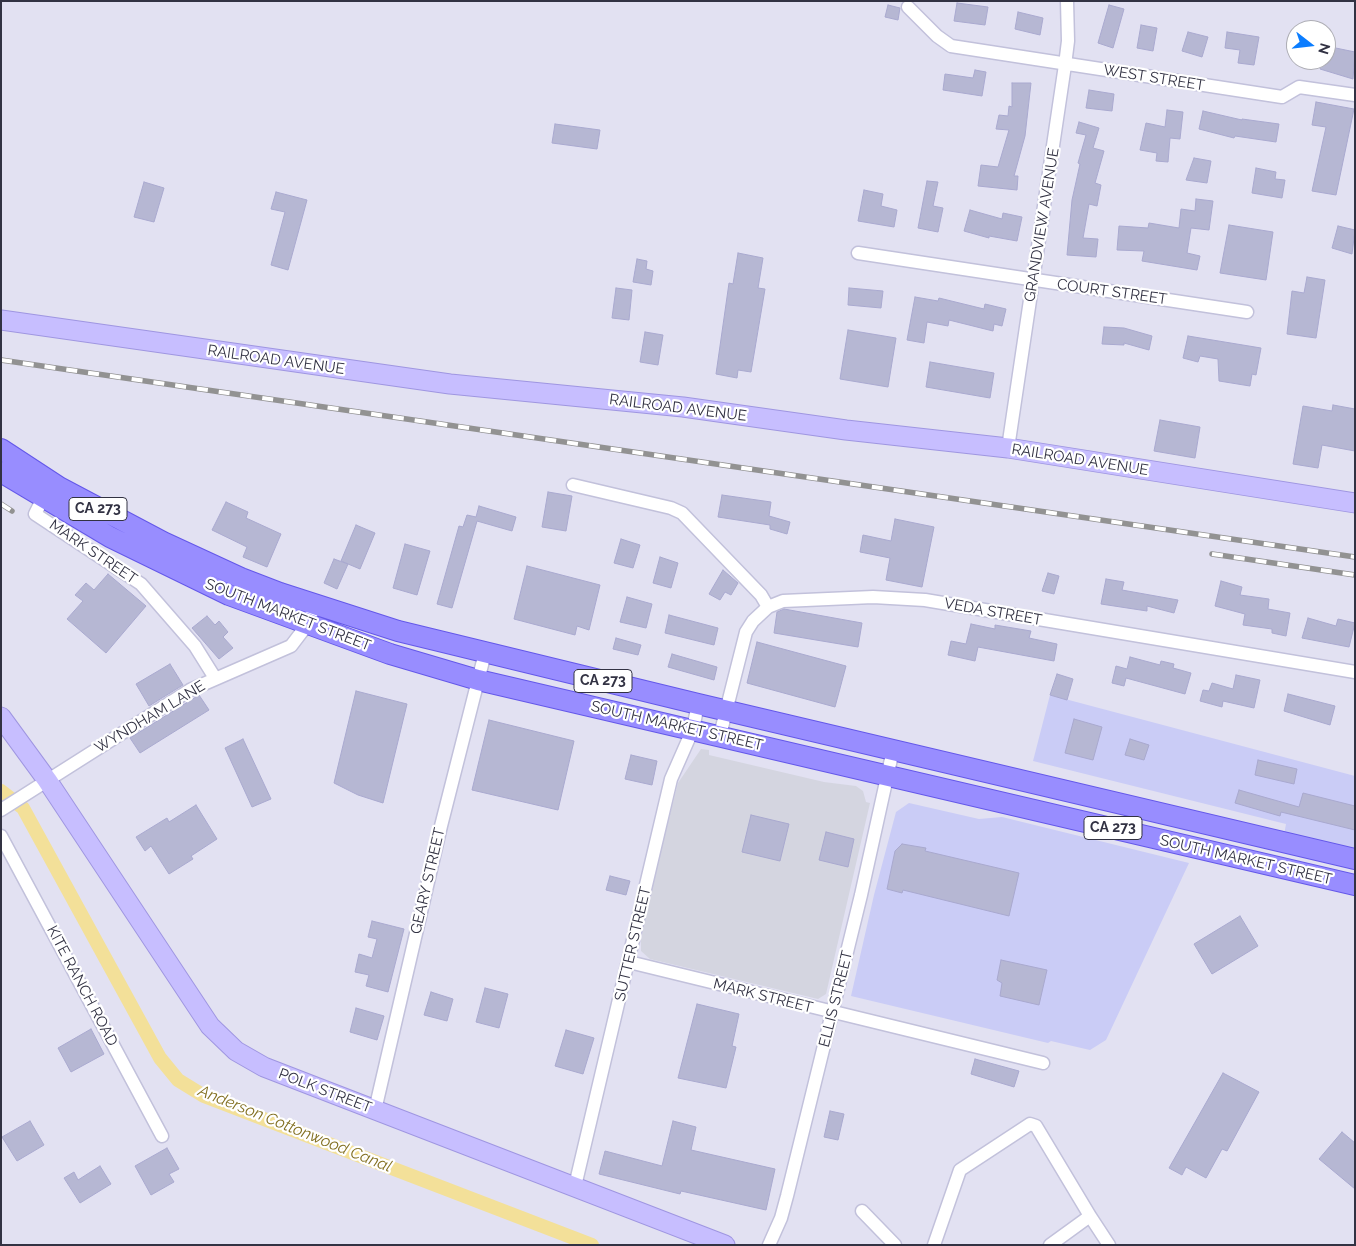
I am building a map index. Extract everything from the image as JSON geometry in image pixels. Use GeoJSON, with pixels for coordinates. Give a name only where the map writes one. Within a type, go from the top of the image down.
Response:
{"type":"FeatureCollection","features":[{"type":"Feature","properties":{"kind":"main road","name":"RAILROAD AVENUE"},"geometry":{"type":"LineString","coordinates":[[1,320],[450,384],[683,407],[846,430],[1008,448],[1355,503]]}},
{"type":"Feature","properties":{"kind":"main road","name":"SOUTH MARKET STREET"},"geometry":{"type":"LineString","coordinates":[[1,449],[59,487],[162,542],[241,578],[315,605],[398,631],[1355,859]]}},
{"type":"Feature","properties":{"kind":"main road","name":"SOUTH MARKET STREET"},"geometry":{"type":"LineString","coordinates":[[1,472],[88,525],[230,595],[307,625],[390,654],[478,680],[720,735],[1355,886]]}},
{"type":"Feature","properties":{"kind":"main road","name":"POLK STREET"},"geometry":{"type":"LineString","coordinates":[[1,717],[40,785],[216,1034],[236,1051],[264,1067],[725,1245]]}},
{"type":"Feature","properties":{"kind":"main road"},"geometry":{"type":"LineString","coordinates":[[1105,826],[1109,800]]}},
{"type":"Feature","properties":{"kind":"street","name":"GRANDVIEW AVENUE"},"geometry":{"type":"LineString","coordinates":[[1008,448],[1065,65],[1068,41],[1067,1]]}},
{"type":"Feature","properties":{"kind":"street","name":"WEST STREET"},"geometry":{"type":"LineString","coordinates":[[908,7],[937,36],[951,46],[1282,97],[1300,87],[1355,95]]}},
{"type":"Feature","properties":{"kind":"street","name":"COURT STREET"},"geometry":{"type":"LineString","coordinates":[[858,254],[1247,312]]}},
{"type":"Feature","properties":{"kind":"street"},"geometry":{"type":"LineString","coordinates":[[573,485],[671,508],[682,513],[761,595],[768,607]]}},
{"type":"Feature","properties":{"kind":"street","name":"MARK STREET"},"geometry":{"type":"LineString","coordinates":[[44,498],[35,514],[141,584],[195,646],[215,678]]}},
{"type":"Feature","properties":{"kind":"street","name":"VEDA STREET"},"geometry":{"type":"LineString","coordinates":[[720,735],[746,632],[756,617],[768,607],[777,602],[792,600],[873,597],[925,600],[1355,672]]}},
{"type":"Feature","properties":{"kind":"street","name":"WYNDHAM LANE"},"geometry":{"type":"LineString","coordinates":[[1,810],[190,690],[291,646],[307,625],[315,605]]}},
{"type":"Feature","properties":{"kind":"street","name":"GEARY STREET"},"geometry":{"type":"LineString","coordinates":[[375,1110],[441,826],[486,653]]}},
{"type":"Feature","properties":{"kind":"street","name":"SUTTER STREET"},"geometry":{"type":"LineString","coordinates":[[575,1186],[671,780],[693,729],[698,704]]}},
{"type":"Feature","properties":{"kind":"street","name":"ELLIS STREET"},"geometry":{"type":"LineString","coordinates":[[769,1245],[781,1218],[787,1196],[861,895],[894,750]]}},
{"type":"Feature","properties":{"kind":"street","name":"KITE RANCH ROAD"},"geometry":{"type":"LineString","coordinates":[[1,836],[162,1136]]}},
{"type":"Feature","properties":{"kind":"street","name":"MARK STREET"},"geometry":{"type":"LineString","coordinates":[[629,962],[831,1013],[1043,1063]]}},
{"type":"Feature","properties":{"kind":"street"},"geometry":{"type":"LineString","coordinates":[[934,1245],[960,1170],[1030,1124],[1036,1126],[1109,1245]]}},
{"type":"Feature","properties":{"kind":"street"},"geometry":{"type":"LineString","coordinates":[[862,1211],[895,1245]]}},
{"type":"Feature","properties":{"kind":"street"},"geometry":{"type":"LineString","coordinates":[[1050,1245],[1090,1216]]}},
{"type":"Feature","properties":{"kind":"shaded area"},"geometry":{"type":"Polygon","coordinates":[[[1050,695],[1355,776],[1355,852],[1284,835],[1286,824],[1033,761],[1050,695]]]}},
{"type":"Feature","properties":{"kind":"shaded area"},"geometry":{"type":"Polygon","coordinates":[[[701,749],[709,750],[709,755],[824,782],[856,786],[863,791],[866,802],[870,803],[826,994],[818,999],[650,959],[641,951],[647,904],[678,783],[701,749]]]}},
{"type":"Feature","properties":{"kind":"shaded area"},"geometry":{"type":"Polygon","coordinates":[[[909,803],[979,819],[1002,817],[1189,863],[1106,1040],[1090,1050],[1051,1041],[1048,1043],[851,996],[874,895],[896,812],[909,803]]]}},
{"type":"Feature","properties":{"kind":"building"},"geometry":{"type":"Polygon","coordinates":[[[957,3],[988,7],[985,25],[954,21],[957,3]]]}},
{"type":"Feature","properties":{"kind":"building"},"geometry":{"type":"Polygon","coordinates":[[[888,5],[900,8],[898,20],[885,17],[888,5]]]}},
{"type":"Feature","properties":{"kind":"building"},"geometry":{"type":"Polygon","coordinates":[[[1109,5],[1124,9],[1113,48],[1098,43],[1109,5]]]}},
{"type":"Feature","properties":{"kind":"building"},"geometry":{"type":"Polygon","coordinates":[[[1018,12],[1043,18],[1040,35],[1015,29],[1018,12]]]}},
{"type":"Feature","properties":{"kind":"building"},"geometry":{"type":"Polygon","coordinates":[[[1141,25],[1157,28],[1153,51],[1137,48],[1141,25]]]}},
{"type":"Feature","properties":{"kind":"building"},"geometry":{"type":"Polygon","coordinates":[[[1188,32],[1208,37],[1202,57],[1182,51],[1188,32]]]}},
{"type":"Feature","properties":{"kind":"building"},"geometry":{"type":"Polygon","coordinates":[[[1227,32],[1259,37],[1254,65],[1238,63],[1240,50],[1225,48],[1227,32]]]}},
{"type":"Feature","properties":{"kind":"building"},"geometry":{"type":"Polygon","coordinates":[[[1336,48],[1355,52],[1353,79],[1323,70],[1336,70],[1336,48]]]}},
{"type":"Feature","properties":{"kind":"building"},"geometry":{"type":"Polygon","coordinates":[[[975,70],[986,72],[982,96],[943,90],[945,74],[973,78],[975,70]]]}},
{"type":"Feature","properties":{"kind":"building"},"geometry":{"type":"Polygon","coordinates":[[[1012,83],[1031,83],[1025,136],[1014,176],[1018,176],[1017,190],[978,186],[981,165],[998,167],[1009,130],[996,129],[999,115],[1008,116],[1009,106],[1012,107],[1012,83]]]}},
{"type":"Feature","properties":{"kind":"building"},"geometry":{"type":"Polygon","coordinates":[[[1089,90],[1114,94],[1112,111],[1086,108],[1089,90]]]}},
{"type":"Feature","properties":{"kind":"building"},"geometry":{"type":"Polygon","coordinates":[[[1316,102],[1354,109],[1336,195],[1312,191],[1326,127],[1312,125],[1316,102]]]}},
{"type":"Feature","properties":{"kind":"building"},"geometry":{"type":"Polygon","coordinates":[[[1167,110],[1183,112],[1180,139],[1170,138],[1168,162],[1156,161],[1157,153],[1140,150],[1146,123],[1165,127],[1167,110]]]}},
{"type":"Feature","properties":{"kind":"building"},"geometry":{"type":"Polygon","coordinates":[[[1203,111],[1242,120],[1279,124],[1276,142],[1235,136],[1234,138],[1199,129],[1203,111]]]}},
{"type":"Feature","properties":{"kind":"building"},"geometry":{"type":"Polygon","coordinates":[[[1079,122],[1099,128],[1093,148],[1104,151],[1095,183],[1101,185],[1097,206],[1089,204],[1083,238],[1098,239],[1096,257],[1067,255],[1072,200],[1080,164],[1078,163],[1086,135],[1076,133],[1079,122]]]}},
{"type":"Feature","properties":{"kind":"building"},"geometry":{"type":"Polygon","coordinates":[[[555,124],[600,130],[597,149],[552,143],[555,124]]]}},
{"type":"Feature","properties":{"kind":"building"},"geometry":{"type":"Polygon","coordinates":[[[1194,158],[1211,161],[1207,183],[1186,180],[1194,158]]]}},
{"type":"Feature","properties":{"kind":"building"},"geometry":{"type":"Polygon","coordinates":[[[1256,168],[1276,172],[1275,179],[1285,180],[1282,198],[1252,193],[1256,168]]]}},
{"type":"Feature","properties":{"kind":"building"},"geometry":{"type":"Polygon","coordinates":[[[927,181],[938,182],[933,206],[943,208],[938,232],[918,228],[927,181]]]}},
{"type":"Feature","properties":{"kind":"building"},"geometry":{"type":"Polygon","coordinates":[[[144,182],[164,188],[154,222],[134,217],[144,182]]]}},
{"type":"Feature","properties":{"kind":"building"},"geometry":{"type":"Polygon","coordinates":[[[864,190],[883,194],[881,206],[897,210],[894,227],[858,221],[864,190]]]}},
{"type":"Feature","properties":{"kind":"building"},"geometry":{"type":"Polygon","coordinates":[[[276,192],[307,200],[288,270],[271,265],[285,212],[271,209],[276,192]]]}},
{"type":"Feature","properties":{"kind":"building"},"geometry":{"type":"Polygon","coordinates":[[[1196,199],[1213,201],[1209,230],[1191,228],[1187,253],[1200,256],[1197,270],[1142,261],[1144,251],[1117,250],[1119,226],[1148,228],[1149,223],[1179,228],[1181,209],[1195,211],[1196,199]]]}},
{"type":"Feature","properties":{"kind":"building"},"geometry":{"type":"Polygon","coordinates":[[[970,210],[1002,219],[1003,213],[1022,217],[1017,241],[989,236],[989,238],[964,231],[970,210]]]}},
{"type":"Feature","properties":{"kind":"building"},"geometry":{"type":"Polygon","coordinates":[[[1229,225],[1273,232],[1266,280],[1220,273],[1229,225]]]}},
{"type":"Feature","properties":{"kind":"building"},"geometry":{"type":"Polygon","coordinates":[[[1338,226],[1355,230],[1352,254],[1332,248],[1338,226]]]}},
{"type":"Feature","properties":{"kind":"building"},"geometry":{"type":"Polygon","coordinates":[[[738,253],[763,258],[758,288],[765,289],[751,372],[738,370],[737,378],[716,374],[729,283],[733,284],[738,253]]]}},
{"type":"Feature","properties":{"kind":"building"},"geometry":{"type":"Polygon","coordinates":[[[637,259],[647,261],[646,269],[653,271],[651,285],[633,282],[637,259]]]}},
{"type":"Feature","properties":{"kind":"building"},"geometry":{"type":"Polygon","coordinates":[[[1307,277],[1325,280],[1316,338],[1287,334],[1292,291],[1304,293],[1307,277]]]}},
{"type":"Feature","properties":{"kind":"building"},"geometry":{"type":"Polygon","coordinates":[[[616,288],[632,290],[629,320],[612,318],[616,288]]]}},
{"type":"Feature","properties":{"kind":"building"},"geometry":{"type":"Polygon","coordinates":[[[849,288],[883,291],[881,308],[848,305],[849,288]]]}},
{"type":"Feature","properties":{"kind":"building"},"geometry":{"type":"Polygon","coordinates":[[[915,297],[938,301],[939,298],[984,309],[985,304],[1006,309],[1002,326],[994,324],[993,331],[949,320],[948,326],[927,322],[924,343],[907,340],[915,297]]]}},
{"type":"Feature","properties":{"kind":"building"},"geometry":{"type":"Polygon","coordinates":[[[1104,327],[1124,328],[1152,336],[1149,350],[1124,343],[1124,345],[1102,344],[1104,327]]]}},
{"type":"Feature","properties":{"kind":"building"},"geometry":{"type":"Polygon","coordinates":[[[848,330],[896,338],[888,387],[840,379],[848,330]]]}},
{"type":"Feature","properties":{"kind":"building"},"geometry":{"type":"Polygon","coordinates":[[[645,332],[663,335],[658,365],[640,362],[645,332]]]}},
{"type":"Feature","properties":{"kind":"building"},"geometry":{"type":"Polygon","coordinates":[[[1188,336],[1261,348],[1256,375],[1252,374],[1250,386],[1219,381],[1218,359],[1200,356],[1198,362],[1183,358],[1188,336]]]}},
{"type":"Feature","properties":{"kind":"building"},"geometry":{"type":"Polygon","coordinates":[[[930,362],[994,373],[990,398],[926,387],[930,362]]]}},
{"type":"Feature","properties":{"kind":"building"},"geometry":{"type":"Polygon","coordinates":[[[1333,405],[1355,409],[1355,451],[1322,445],[1318,468],[1293,464],[1303,406],[1332,411],[1333,405]]]}},
{"type":"Feature","properties":{"kind":"building"},"geometry":{"type":"Polygon","coordinates":[[[1160,420],[1200,427],[1195,458],[1154,451],[1160,420]]]}},
{"type":"Feature","properties":{"kind":"building"},"geometry":{"type":"Polygon","coordinates":[[[548,492],[572,496],[566,531],[542,527],[548,492]]]}},
{"type":"Feature","properties":{"kind":"building"},"geometry":{"type":"Polygon","coordinates":[[[722,495],[771,502],[769,516],[790,522],[787,534],[770,529],[770,525],[718,517],[722,495]]]}},
{"type":"Feature","properties":{"kind":"building"},"geometry":{"type":"Polygon","coordinates":[[[226,502],[248,512],[246,518],[281,534],[267,567],[243,557],[247,547],[212,530],[226,502]]]}},
{"type":"Feature","properties":{"kind":"building"},"geometry":{"type":"Polygon","coordinates":[[[479,506],[516,517],[512,531],[477,521],[452,608],[437,604],[459,526],[463,527],[467,515],[476,517],[479,506]]]}},
{"type":"Feature","properties":{"kind":"building"},"geometry":{"type":"Polygon","coordinates":[[[895,519],[934,527],[922,587],[886,580],[890,558],[860,552],[863,535],[891,541],[895,519]]]}},
{"type":"Feature","properties":{"kind":"building"},"geometry":{"type":"Polygon","coordinates":[[[356,525],[375,533],[360,569],[341,561],[356,525]]]}},
{"type":"Feature","properties":{"kind":"building"},"geometry":{"type":"Polygon","coordinates":[[[621,539],[640,545],[633,568],[614,563],[621,539]]]}},
{"type":"Feature","properties":{"kind":"building"},"geometry":{"type":"Polygon","coordinates":[[[405,544],[430,551],[417,595],[393,588],[405,544]]]}},
{"type":"Feature","properties":{"kind":"building"},"geometry":{"type":"Polygon","coordinates":[[[660,557],[678,563],[671,588],[653,583],[660,557]]]}},
{"type":"Feature","properties":{"kind":"building"},"geometry":{"type":"Polygon","coordinates":[[[334,559],[348,564],[337,589],[324,583],[334,559]]]}},
{"type":"Feature","properties":{"kind":"building"},"geometry":{"type":"Polygon","coordinates":[[[527,566],[600,585],[589,630],[577,626],[575,635],[514,619],[527,566]]]}},
{"type":"Feature","properties":{"kind":"building"},"geometry":{"type":"Polygon","coordinates":[[[723,570],[738,583],[731,595],[725,592],[720,600],[709,594],[723,570]]]}},
{"type":"Feature","properties":{"kind":"building"},"geometry":{"type":"Polygon","coordinates":[[[1048,573],[1059,576],[1054,594],[1042,591],[1048,573]]]}},
{"type":"Feature","properties":{"kind":"building"},"geometry":{"type":"Polygon","coordinates":[[[108,574],[146,606],[106,653],[67,619],[83,601],[75,595],[86,583],[94,590],[108,574]]]}},
{"type":"Feature","properties":{"kind":"building"},"geometry":{"type":"Polygon","coordinates":[[[1106,579],[1124,582],[1122,590],[1178,600],[1174,613],[1147,606],[1147,611],[1101,604],[1106,579]]]}},
{"type":"Feature","properties":{"kind":"building"},"geometry":{"type":"Polygon","coordinates":[[[1221,581],[1242,587],[1240,595],[1269,599],[1268,609],[1290,613],[1286,636],[1272,633],[1272,629],[1243,625],[1245,614],[1215,606],[1221,581]]]}},
{"type":"Feature","properties":{"kind":"building"},"geometry":{"type":"Polygon","coordinates":[[[627,597],[652,604],[646,628],[620,622],[627,597]]]}},
{"type":"Feature","properties":{"kind":"building"},"geometry":{"type":"Polygon","coordinates":[[[784,609],[862,623],[858,647],[774,633],[777,612],[784,609]]]}},
{"type":"Feature","properties":{"kind":"building"},"geometry":{"type":"Polygon","coordinates":[[[669,615],[718,628],[714,645],[665,633],[669,615]]]}},
{"type":"Feature","properties":{"kind":"building"},"geometry":{"type":"Polygon","coordinates":[[[207,616],[215,625],[219,621],[228,632],[223,637],[233,648],[219,659],[192,628],[207,616]]]}},
{"type":"Feature","properties":{"kind":"building"},"geometry":{"type":"Polygon","coordinates":[[[1308,618],[1336,626],[1338,619],[1355,623],[1349,647],[1302,638],[1308,618]]]}},
{"type":"Feature","properties":{"kind":"building"},"geometry":{"type":"Polygon","coordinates":[[[971,624],[995,629],[995,625],[1031,631],[1029,638],[1057,644],[1054,661],[978,647],[975,661],[948,655],[951,641],[966,644],[971,624]]]}},
{"type":"Feature","properties":{"kind":"building"},"geometry":{"type":"Polygon","coordinates":[[[616,638],[641,645],[638,655],[613,649],[616,638]]]}},
{"type":"Feature","properties":{"kind":"building"},"geometry":{"type":"Polygon","coordinates":[[[757,642],[846,666],[835,707],[747,683],[757,642]]]}},
{"type":"Feature","properties":{"kind":"building"},"geometry":{"type":"Polygon","coordinates":[[[672,654],[717,667],[714,680],[668,667],[672,654]]]}},
{"type":"Feature","properties":{"kind":"building"},"geometry":{"type":"Polygon","coordinates":[[[1130,657],[1160,665],[1161,661],[1174,664],[1173,668],[1191,673],[1185,694],[1126,678],[1124,686],[1112,683],[1116,666],[1127,669],[1130,657]]]}},
{"type":"Feature","properties":{"kind":"building"},"geometry":{"type":"Polygon","coordinates":[[[170,664],[183,685],[149,706],[136,684],[170,664]]]}},
{"type":"Feature","properties":{"kind":"building"},"geometry":{"type":"Polygon","coordinates":[[[1057,674],[1073,679],[1067,700],[1050,695],[1057,674]]]}},
{"type":"Feature","properties":{"kind":"building"},"geometry":{"type":"Polygon","coordinates":[[[1236,675],[1260,680],[1254,708],[1223,701],[1222,707],[1200,701],[1203,690],[1209,691],[1212,683],[1233,689],[1236,675]]]}},
{"type":"Feature","properties":{"kind":"building"},"geometry":{"type":"Polygon","coordinates":[[[356,691],[407,704],[383,803],[358,795],[334,783],[356,691]]]}},
{"type":"Feature","properties":{"kind":"building"},"geometry":{"type":"Polygon","coordinates":[[[1288,694],[1335,706],[1330,725],[1284,711],[1288,694]]]}},
{"type":"Feature","properties":{"kind":"building"},"geometry":{"type":"Polygon","coordinates":[[[199,695],[209,710],[140,753],[130,738],[199,695]]]}},
{"type":"Feature","properties":{"kind":"building"},"geometry":{"type":"Polygon","coordinates":[[[1074,719],[1102,727],[1093,760],[1065,753],[1074,719]]]}},
{"type":"Feature","properties":{"kind":"building"},"geometry":{"type":"Polygon","coordinates":[[[489,720],[574,741],[558,810],[472,790],[489,720]]]}},
{"type":"Feature","properties":{"kind":"building"},"geometry":{"type":"Polygon","coordinates":[[[243,739],[271,799],[252,807],[225,748],[243,739]]]}},
{"type":"Feature","properties":{"kind":"building"},"geometry":{"type":"Polygon","coordinates":[[[1130,739],[1149,745],[1144,760],[1125,755],[1130,739]]]}},
{"type":"Feature","properties":{"kind":"building"},"geometry":{"type":"Polygon","coordinates":[[[631,755],[657,761],[652,785],[625,779],[631,755]]]}},
{"type":"Feature","properties":{"kind":"building"},"geometry":{"type":"Polygon","coordinates":[[[1258,760],[1297,769],[1294,784],[1255,775],[1258,760]]]}},
{"type":"Feature","properties":{"kind":"building"},"geometry":{"type":"Polygon","coordinates":[[[1239,790],[1299,807],[1303,793],[1355,806],[1355,830],[1281,812],[1280,816],[1235,803],[1239,790]]]}},
{"type":"Feature","properties":{"kind":"building"},"geometry":{"type":"Polygon","coordinates":[[[196,805],[217,839],[191,856],[193,859],[169,874],[151,846],[145,851],[136,837],[167,818],[169,822],[196,805]]]}},
{"type":"Feature","properties":{"kind":"building"},"geometry":{"type":"Polygon","coordinates":[[[751,815],[789,824],[780,861],[742,852],[751,815]]]}},
{"type":"Feature","properties":{"kind":"building"},"geometry":{"type":"Polygon","coordinates":[[[826,832],[854,839],[848,867],[819,860],[826,832]]]}},
{"type":"Feature","properties":{"kind":"building"},"geometry":{"type":"Polygon","coordinates":[[[902,844],[926,848],[925,851],[1019,873],[1009,916],[903,890],[902,893],[887,889],[895,851],[902,844]]]}},
{"type":"Feature","properties":{"kind":"building"},"geometry":{"type":"Polygon","coordinates":[[[610,876],[630,881],[626,895],[606,890],[610,876]]]}},
{"type":"Feature","properties":{"kind":"building"},"geometry":{"type":"Polygon","coordinates":[[[1240,916],[1258,946],[1212,974],[1194,944],[1240,916]]]}},
{"type":"Feature","properties":{"kind":"building"},"geometry":{"type":"Polygon","coordinates":[[[372,921],[404,929],[388,992],[366,986],[369,975],[355,972],[359,954],[372,958],[377,939],[368,937],[372,921]]]}},
{"type":"Feature","properties":{"kind":"building"},"geometry":{"type":"Polygon","coordinates":[[[1001,960],[1047,970],[1039,1005],[1000,996],[1002,983],[997,980],[1001,960]]]}},
{"type":"Feature","properties":{"kind":"building"},"geometry":{"type":"Polygon","coordinates":[[[485,988],[508,994],[499,1028],[476,1022],[485,988]]]}},
{"type":"Feature","properties":{"kind":"building"},"geometry":{"type":"Polygon","coordinates":[[[431,992],[453,999],[447,1021],[424,1015],[431,992]]]}},
{"type":"Feature","properties":{"kind":"building"},"geometry":{"type":"Polygon","coordinates":[[[697,1004],[739,1014],[732,1046],[736,1047],[726,1088],[678,1078],[697,1004]]]}},
{"type":"Feature","properties":{"kind":"building"},"geometry":{"type":"Polygon","coordinates":[[[356,1008],[384,1016],[377,1040],[350,1032],[356,1008]]]}},
{"type":"Feature","properties":{"kind":"building"},"geometry":{"type":"Polygon","coordinates":[[[91,1029],[104,1054],[71,1072],[58,1048],[91,1029]]]}},
{"type":"Feature","properties":{"kind":"building"},"geometry":{"type":"Polygon","coordinates":[[[566,1030],[594,1038],[583,1074],[555,1066],[566,1030]]]}},
{"type":"Feature","properties":{"kind":"building"},"geometry":{"type":"Polygon","coordinates":[[[975,1059],[1019,1071],[1014,1087],[971,1074],[975,1059]]]}},
{"type":"Feature","properties":{"kind":"building"},"geometry":{"type":"Polygon","coordinates":[[[1223,1073],[1259,1092],[1227,1151],[1222,1149],[1206,1178],[1186,1167],[1182,1175],[1169,1168],[1223,1073]]]}},
{"type":"Feature","properties":{"kind":"building"},"geometry":{"type":"Polygon","coordinates":[[[830,1111],[844,1114],[838,1140],[824,1137],[830,1111]]]}},
{"type":"Feature","properties":{"kind":"building"},"geometry":{"type":"Polygon","coordinates":[[[30,1121],[44,1145],[17,1161],[2,1137],[30,1121]]]}},
{"type":"Feature","properties":{"kind":"building"},"geometry":{"type":"Polygon","coordinates":[[[673,1121],[696,1127],[691,1150],[775,1169],[766,1210],[681,1191],[680,1194],[599,1174],[605,1151],[662,1166],[673,1121]]]}},
{"type":"Feature","properties":{"kind":"building"},"geometry":{"type":"Polygon","coordinates":[[[1342,1132],[1355,1143],[1355,1189],[1319,1159],[1342,1132]]]}},
{"type":"Feature","properties":{"kind":"building"},"geometry":{"type":"Polygon","coordinates":[[[167,1148],[179,1169],[169,1174],[174,1182],[151,1195],[135,1166],[167,1148]]]}},
{"type":"Feature","properties":{"kind":"building"},"geometry":{"type":"Polygon","coordinates":[[[100,1166],[111,1184],[80,1203],[64,1178],[74,1172],[78,1180],[100,1166]]]}},
{"type":"Feature","properties":{"kind":"waterway","name":"Anderson Cottonwood Canal"},"geometry":{"type":"LineString","coordinates":[[1,791],[23,808],[160,1058],[178,1080],[204,1096],[592,1245]]}},
{"type":"Feature","properties":{"kind":"railway"},"geometry":{"type":"LineString","coordinates":[[1,360],[1355,557]]}},
{"type":"Feature","properties":{"kind":"railway"},"geometry":{"type":"LineString","coordinates":[[1,504],[12,511]]}},
{"type":"Feature","properties":{"kind":"railway"},"geometry":{"type":"LineString","coordinates":[[1212,554],[1355,575]]}}]}
